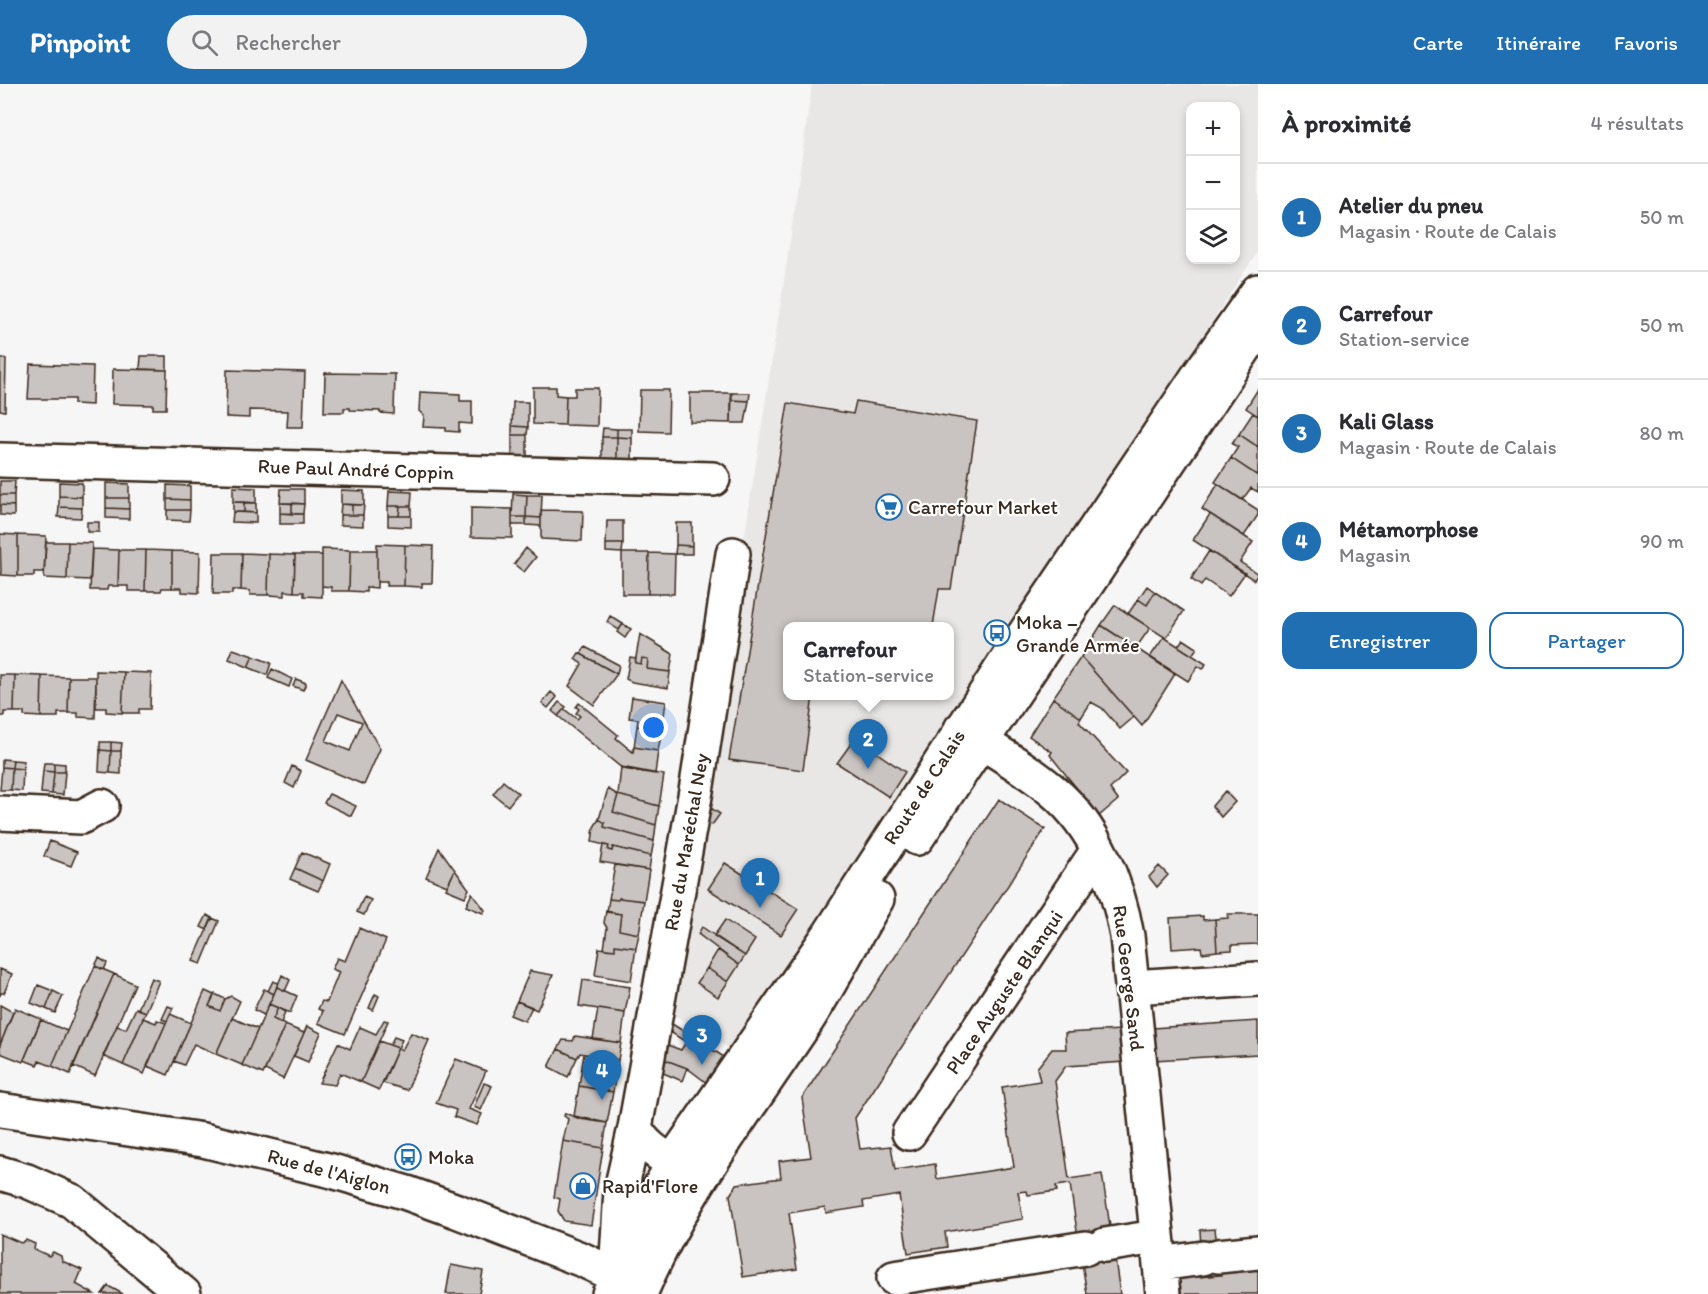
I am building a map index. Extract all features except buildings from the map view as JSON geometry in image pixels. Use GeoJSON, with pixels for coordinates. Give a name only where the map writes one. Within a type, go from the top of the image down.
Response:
{"type":"FeatureCollection","features":[{"type":"Feature","properties":{"kind":"street","name":"Route de Calais"},"geometry":{"type":"LineString","coordinates":[[631,1289],[660,1248],[690,1193],[807,1021],[971,736],[1186,394],[1258,291]]}},
{"type":"Feature","properties":{"kind":"street","name":"Route de Calais"},"geometry":{"type":"LineString","coordinates":[[631,1289],[635,1231],[673,1163],[829,935],[1258,329]]}},
{"type":"Feature","properties":{"kind":"street","name":"Rue Paul André Coppin"},"geometry":{"type":"LineString","coordinates":[[0,460],[713,479]]}},
{"type":"Feature","properties":{"kind":"street","name":"Rue du Maréchal Ney"},"geometry":{"type":"LineString","coordinates":[[631,1289],[621,1190],[635,1128],[697,785],[733,554]]}},
{"type":"Feature","properties":{"kind":"street","name":"Rue George Sand"},"geometry":{"type":"LineString","coordinates":[[971,736],[1055,792],[1075,815],[1098,850],[1117,892],[1121,904],[1132,987],[1160,1265]]}},
{"type":"Feature","properties":{"kind":"street"},"geometry":{"type":"LineString","coordinates":[[0,813],[81,817],[102,806]]}},
{"type":"Feature","properties":{"kind":"street","name":"Place Auguste Blanqui"},"geometry":{"type":"LineString","coordinates":[[909,1133],[1098,850]]}},
{"type":"Feature","properties":{"kind":"street"},"geometry":{"type":"LineString","coordinates":[[1132,987],[1258,979]]}},
{"type":"Feature","properties":{"kind":"street","name":"Rue de l'Aiglon"},"geometry":{"type":"LineString","coordinates":[[0,1110],[177,1136],[232,1146],[315,1166],[432,1202],[631,1289]]}},
{"type":"Feature","properties":{"kind":"street"},"geometry":{"type":"LineString","coordinates":[[635,1128],[646,1144],[673,1163]]}},
{"type":"Feature","properties":{"kind":"street"},"geometry":{"type":"LineString","coordinates":[[0,1173],[27,1181],[72,1201],[184,1294]]}},
{"type":"Feature","properties":{"kind":"street"},"geometry":{"type":"LineString","coordinates":[[894,1278],[1096,1247],[1160,1265],[1258,1251]]}},
{"type":"Feature","properties":{"kind":"shaded area"},"geometry":{"type":"Polygon","coordinates":[[[812,84],[1258,84],[1258,251],[899,801],[730,1049],[671,1013],[786,268],[812,84]]]}},
{"type":"Feature","properties":{"kind":"place","name":"Carrefour Market"},"geometry":{"type":"Point","coordinates":[889,507]}},
{"type":"Feature","properties":{"kind":"place","name":"Moka – Grande Armée"},"geometry":{"type":"Point","coordinates":[997,633]}},
{"type":"Feature","properties":{"kind":"place","name":"Carrefour"},"geometry":{"type":"Point","coordinates":[868,769]}},
{"type":"Feature","properties":{"kind":"place","name":"Atelier du pneu"},"geometry":{"type":"Point","coordinates":[760,908]}},
{"type":"Feature","properties":{"kind":"place","name":"Kali Glass"},"geometry":{"type":"Point","coordinates":[702,1065]}},
{"type":"Feature","properties":{"kind":"place","name":"Métamorphose"},"geometry":{"type":"Point","coordinates":[602,1100]}},
{"type":"Feature","properties":{"kind":"place","name":"Moka"},"geometry":{"type":"Point","coordinates":[408,1157]}},
{"type":"Feature","properties":{"kind":"place","name":"Rapid'Flore"},"geometry":{"type":"Point","coordinates":[583,1186]}}]}
